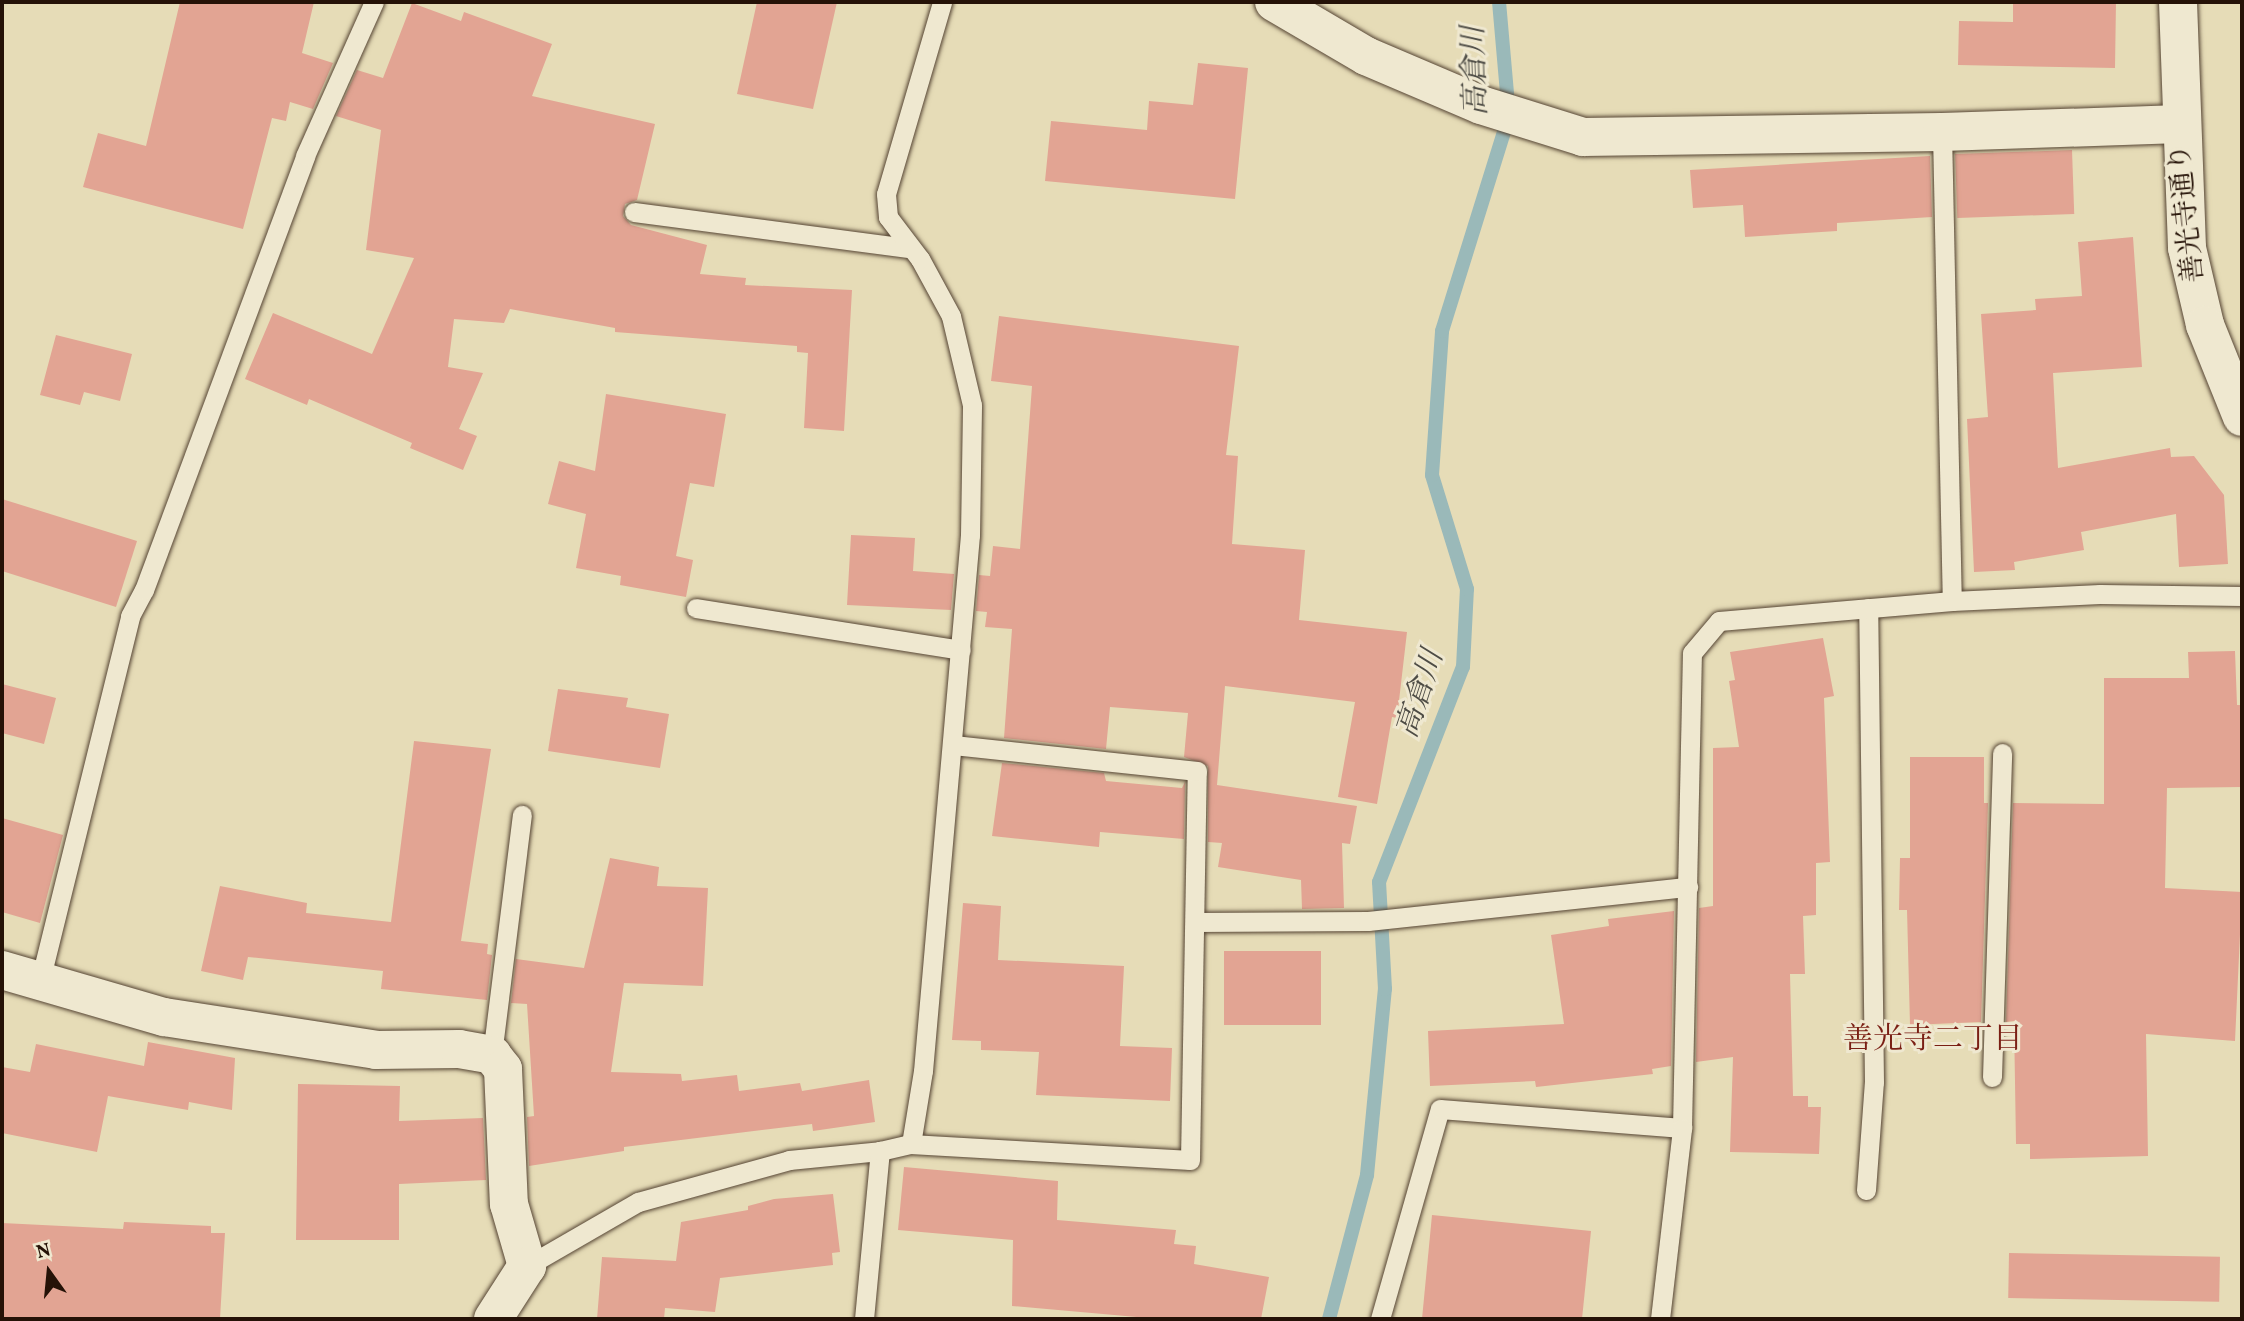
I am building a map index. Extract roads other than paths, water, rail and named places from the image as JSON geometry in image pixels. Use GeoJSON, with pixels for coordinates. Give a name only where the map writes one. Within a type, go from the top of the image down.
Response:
{"type":"FeatureCollection","features":[{"type":"Feature","properties":{"kind":"street"},"geometry":{"type":"LineString","coordinates":[[1274,2],[1366,56],[1481,104],[1583,137],[1942,132],[2179,124]]}},
{"type":"Feature","properties":{"kind":"street","name":"善光寺通り"},"geometry":{"type":"LineString","coordinates":[[2178,2],[2182,209],[2194,286],[2218,363],[2242,417]]}},
{"type":"Feature","properties":{"kind":"street"},"geometry":{"type":"LineString","coordinates":[[2,970],[164,1017],[376,1050],[459,1049],[492,1055],[503,1069],[509,1203],[527,1266],[493,1319]]}},
{"type":"Feature","properties":{"kind":"lane"},"geometry":{"type":"LineString","coordinates":[[40,981],[131,616],[145,590],[305,156],[374,2]]}},
{"type":"Feature","properties":{"kind":"lane"},"geometry":{"type":"LineString","coordinates":[[911,1144],[923,1071],[961,650],[970,534],[972,405],[951,316],[888,217],[886,194],[942,2]]}},
{"type":"Feature","properties":{"kind":"lane"},"geometry":{"type":"LineString","coordinates":[[1942,132],[1952,601]]}},
{"type":"Feature","properties":{"kind":"lane"},"geometry":{"type":"LineString","coordinates":[[634,212],[909,248]]}},
{"type":"Feature","properties":{"kind":"lane"},"geometry":{"type":"LineString","coordinates":[[1660,1319],[1682,1128],[1692,653],[1719,621],[1952,601],[2100,594],[2242,596]]}},
{"type":"Feature","properties":{"kind":"lane"},"geometry":{"type":"LineString","coordinates":[[696,608],[961,650]]}},
{"type":"Feature","properties":{"kind":"lane"},"geometry":{"type":"LineString","coordinates":[[1867,1190],[1874,1082],[1868,608]]}},
{"type":"Feature","properties":{"kind":"lane"},"geometry":{"type":"LineString","coordinates":[[527,1266],[638,1202],[789,1160],[880,1151],[911,1144],[1190,1160],[1197,771],[953,746]]}},
{"type":"Feature","properties":{"kind":"lane"},"geometry":{"type":"LineString","coordinates":[[1993,1077],[2002,753]]}},
{"type":"Feature","properties":{"kind":"lane"},"geometry":{"type":"LineString","coordinates":[[492,1055],[522,815]]}},
{"type":"Feature","properties":{"kind":"lane"},"geometry":{"type":"LineString","coordinates":[[1195,922],[1368,921],[1688,887]]}},
{"type":"Feature","properties":{"kind":"lane"},"geometry":{"type":"LineString","coordinates":[[1380,1319],[1440,1110],[1682,1128]]}},
{"type":"Feature","properties":{"kind":"lane"},"geometry":{"type":"LineString","coordinates":[[864,1319],[880,1151]]}},
{"type":"Feature","properties":{"kind":"waterway","name":"高倉川"},"geometry":{"type":"LineString","coordinates":[[1329,1319],[1367,1175],[1385,989],[1379,882],[1463,667],[1467,589],[1432,475],[1442,331],[1509,116],[1499,2]]}},
{"type":"Feature","properties":{"kind":"district","name":"善光寺二丁目"},"geometry":{"type":"Point","coordinates":[1933,1040]}}]}
